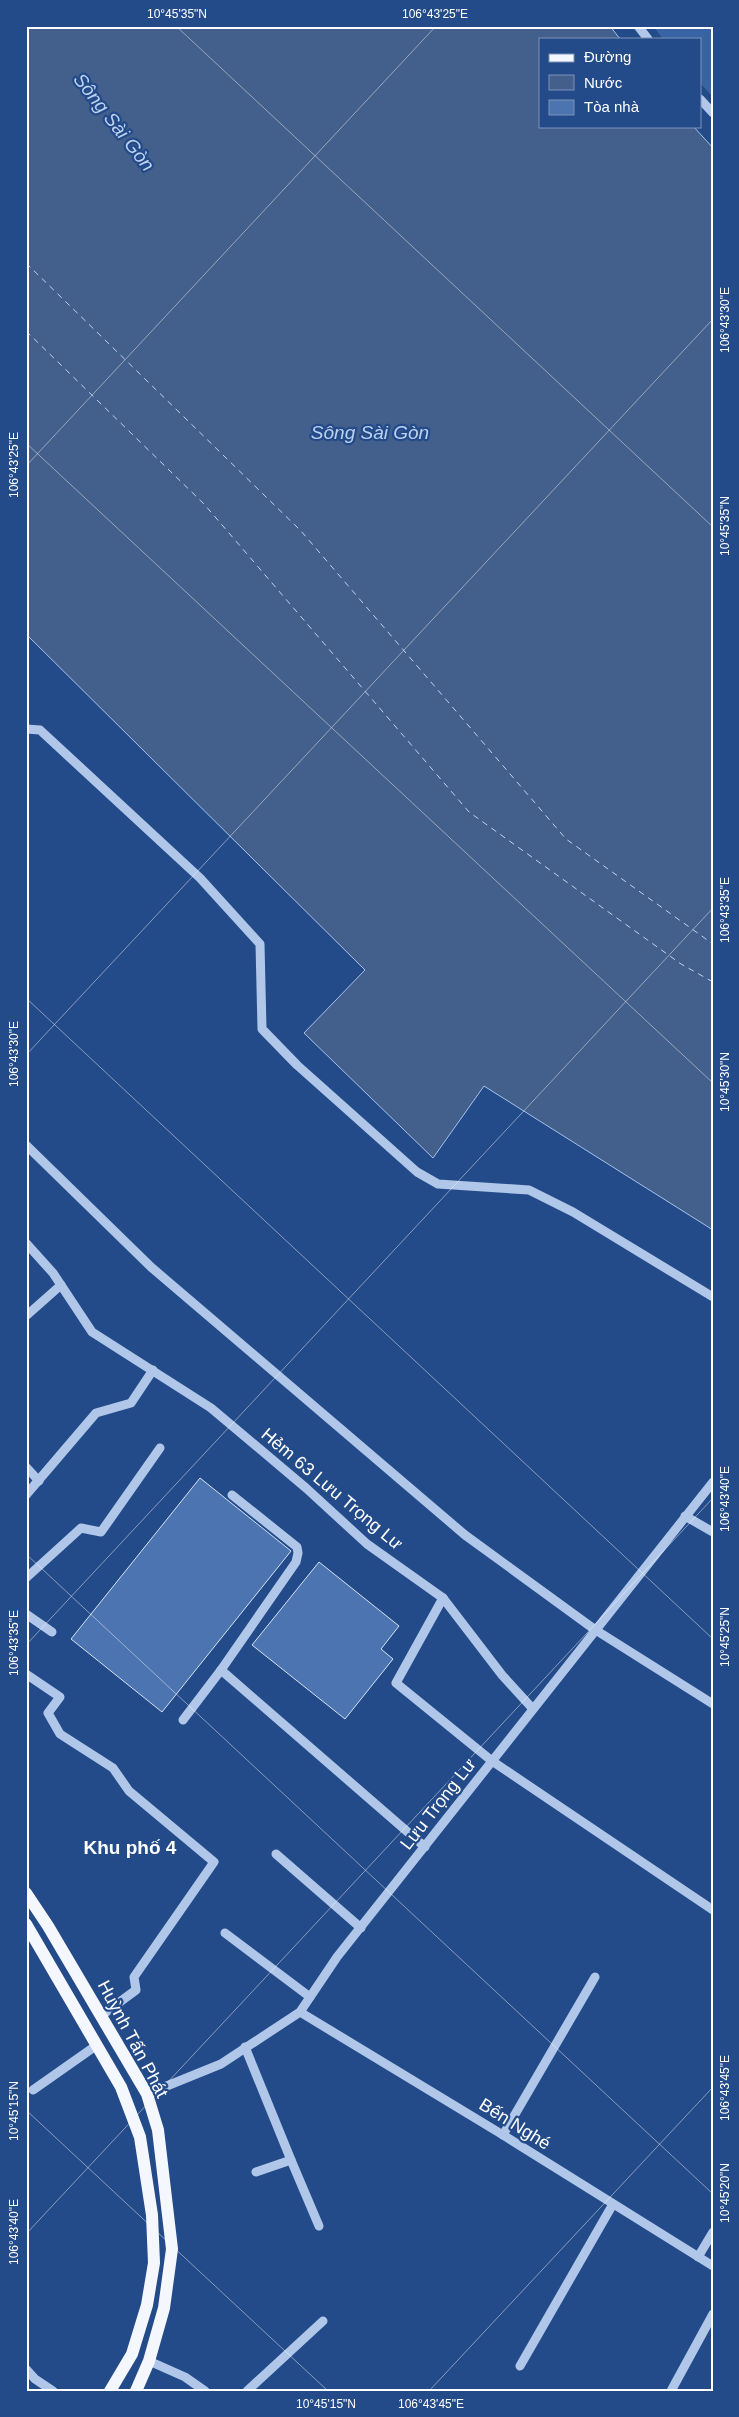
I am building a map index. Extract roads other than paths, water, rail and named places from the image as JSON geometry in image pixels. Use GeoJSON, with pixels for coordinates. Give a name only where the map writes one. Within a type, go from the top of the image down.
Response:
{"type":"FeatureCollection","features":[{"type":"Feature","properties":{"kind":"main road","name":"Huỳnh Tấn Phát"},"geometry":{"type":"LineString","coordinates":[[26,1894],[102,2015],[147,2094],[158,2130],[172,2249],[164,2308],[149,2361],[136,2391]]}},
{"type":"Feature","properties":{"kind":"main road","name":"Huỳnh Tấn Phát"},"geometry":{"type":"LineString","coordinates":[[26,1924],[97,2045],[126,2100],[140,2137],[152,2215],[154,2263],[147,2305],[132,2354],[110,2391]]}},
{"type":"Feature","properties":{"kind":"main road"},"geometry":{"type":"LineString","coordinates":[[97,2045],[113,2034]]}},
{"type":"Feature","properties":{"kind":"main road"},"geometry":{"type":"LineString","coordinates":[[126,2100],[147,2094]]}},
{"type":"Feature","properties":{"kind":"street"},"geometry":{"type":"LineString","coordinates":[[638,26],[647,38]]}},
{"type":"Feature","properties":{"kind":"street"},"geometry":{"type":"LineString","coordinates":[[702,101],[713,113]]}},
{"type":"Feature","properties":{"kind":"street"},"geometry":{"type":"LineString","coordinates":[[26,729],[40,730],[200,878],[260,944],[262,1029],[312,1078],[417,1172],[438,1184],[529,1190],[573,1212],[713,1298]]}},
{"type":"Feature","properties":{"kind":"street"},"geometry":{"type":"LineString","coordinates":[[26,1145],[151,1267],[465,1535],[594,1630],[713,1704]]}},
{"type":"Feature","properties":{"kind":"street"},"geometry":{"type":"LineString","coordinates":[[26,1243],[61,1284],[26,1316]]}},
{"type":"Feature","properties":{"kind":"street","name":"Hẻm 63 Lưu Trọng Lư"},"geometry":{"type":"LineString","coordinates":[[61,1284],[92,1332],[211,1408],[306,1488],[366,1544],[443,1598],[502,1675],[533,1709]]}},
{"type":"Feature","properties":{"kind":"street"},"geometry":{"type":"LineString","coordinates":[[26,1495],[40,1481],[96,1413],[131,1403],[152,1370]]}},
{"type":"Feature","properties":{"kind":"street"},"geometry":{"type":"LineString","coordinates":[[26,1578],[81,1528],[101,1532],[160,1448]]}},
{"type":"Feature","properties":{"kind":"street"},"geometry":{"type":"LineString","coordinates":[[26,1467],[40,1481]]}},
{"type":"Feature","properties":{"kind":"street","name":"Lưu Trọng Lư"},"geometry":{"type":"LineString","coordinates":[[147,2094],[221,2064],[300,2012],[360,1928],[713,1482]]}},
{"type":"Feature","properties":{"kind":"street"},"geometry":{"type":"LineString","coordinates":[[183,1720],[221,1670],[296,1562],[298,1553],[297,1547],[232,1495]]}},
{"type":"Feature","properties":{"kind":"street"},"geometry":{"type":"LineString","coordinates":[[685,1516],[713,1532]]}},
{"type":"Feature","properties":{"kind":"street"},"geometry":{"type":"LineString","coordinates":[[443,1598],[396,1683],[492,1761],[713,1910]]}},
{"type":"Feature","properties":{"kind":"street"},"geometry":{"type":"LineString","coordinates":[[26,1614],[52,1632]]}},
{"type":"Feature","properties":{"kind":"street"},"geometry":{"type":"LineString","coordinates":[[221,1670],[425,1847]]}},
{"type":"Feature","properties":{"kind":"street"},"geometry":{"type":"LineString","coordinates":[[26,1674],[60,1697],[48,1713],[60,1734],[112,1768],[129,1791],[214,1862],[134,1977],[136,1990],[102,2015]]}},
{"type":"Feature","properties":{"kind":"street"},"geometry":{"type":"LineString","coordinates":[[276,1854],[360,1928]]}},
{"type":"Feature","properties":{"kind":"street"},"geometry":{"type":"LineString","coordinates":[[225,1933],[310,1997]]}},
{"type":"Feature","properties":{"kind":"street"},"geometry":{"type":"LineString","coordinates":[[503,2135],[595,1977]]}},
{"type":"Feature","properties":{"kind":"street","name":"Bến Nghé"},"geometry":{"type":"LineString","coordinates":[[300,2012],[503,2135],[713,2266]]}},
{"type":"Feature","properties":{"kind":"street"},"geometry":{"type":"LineString","coordinates":[[33,2090],[97,2045]]}},
{"type":"Feature","properties":{"kind":"street"},"geometry":{"type":"LineString","coordinates":[[245,2047],[290,2160],[319,2226]]}},
{"type":"Feature","properties":{"kind":"street"},"geometry":{"type":"LineString","coordinates":[[256,2172],[290,2160]]}},
{"type":"Feature","properties":{"kind":"street"},"geometry":{"type":"LineString","coordinates":[[520,2366],[613,2204]]}},
{"type":"Feature","properties":{"kind":"street"},"geometry":{"type":"LineString","coordinates":[[698,2257],[713,2232]]}},
{"type":"Feature","properties":{"kind":"street"},"geometry":{"type":"LineString","coordinates":[[671,2391],[713,2314]]}},
{"type":"Feature","properties":{"kind":"street"},"geometry":{"type":"LineString","coordinates":[[247,2391],[323,2322]]}},
{"type":"Feature","properties":{"kind":"street"},"geometry":{"type":"LineString","coordinates":[[149,2361],[185,2377],[205,2391]]}},
{"type":"Feature","properties":{"kind":"street"},"geometry":{"type":"LineString","coordinates":[[26,2369],[35,2380],[53,2391]]}},
{"type":"Feature","properties":{"kind":"water","name":"Sông Sài Gòn"},"geometry":{"type":"Polygon","coordinates":[[[26,26],[610,26],[619,38],[539,38],[539,128],[695,128],[713,148],[713,1230],[484,1086],[433,1158],[304,1033],[365,970],[26,634],[26,26]]]}},
{"type":"Feature","properties":{"kind":"district","name":"Khu phố 4"},"geometry":{"type":"Point","coordinates":[130,1847]}}]}
